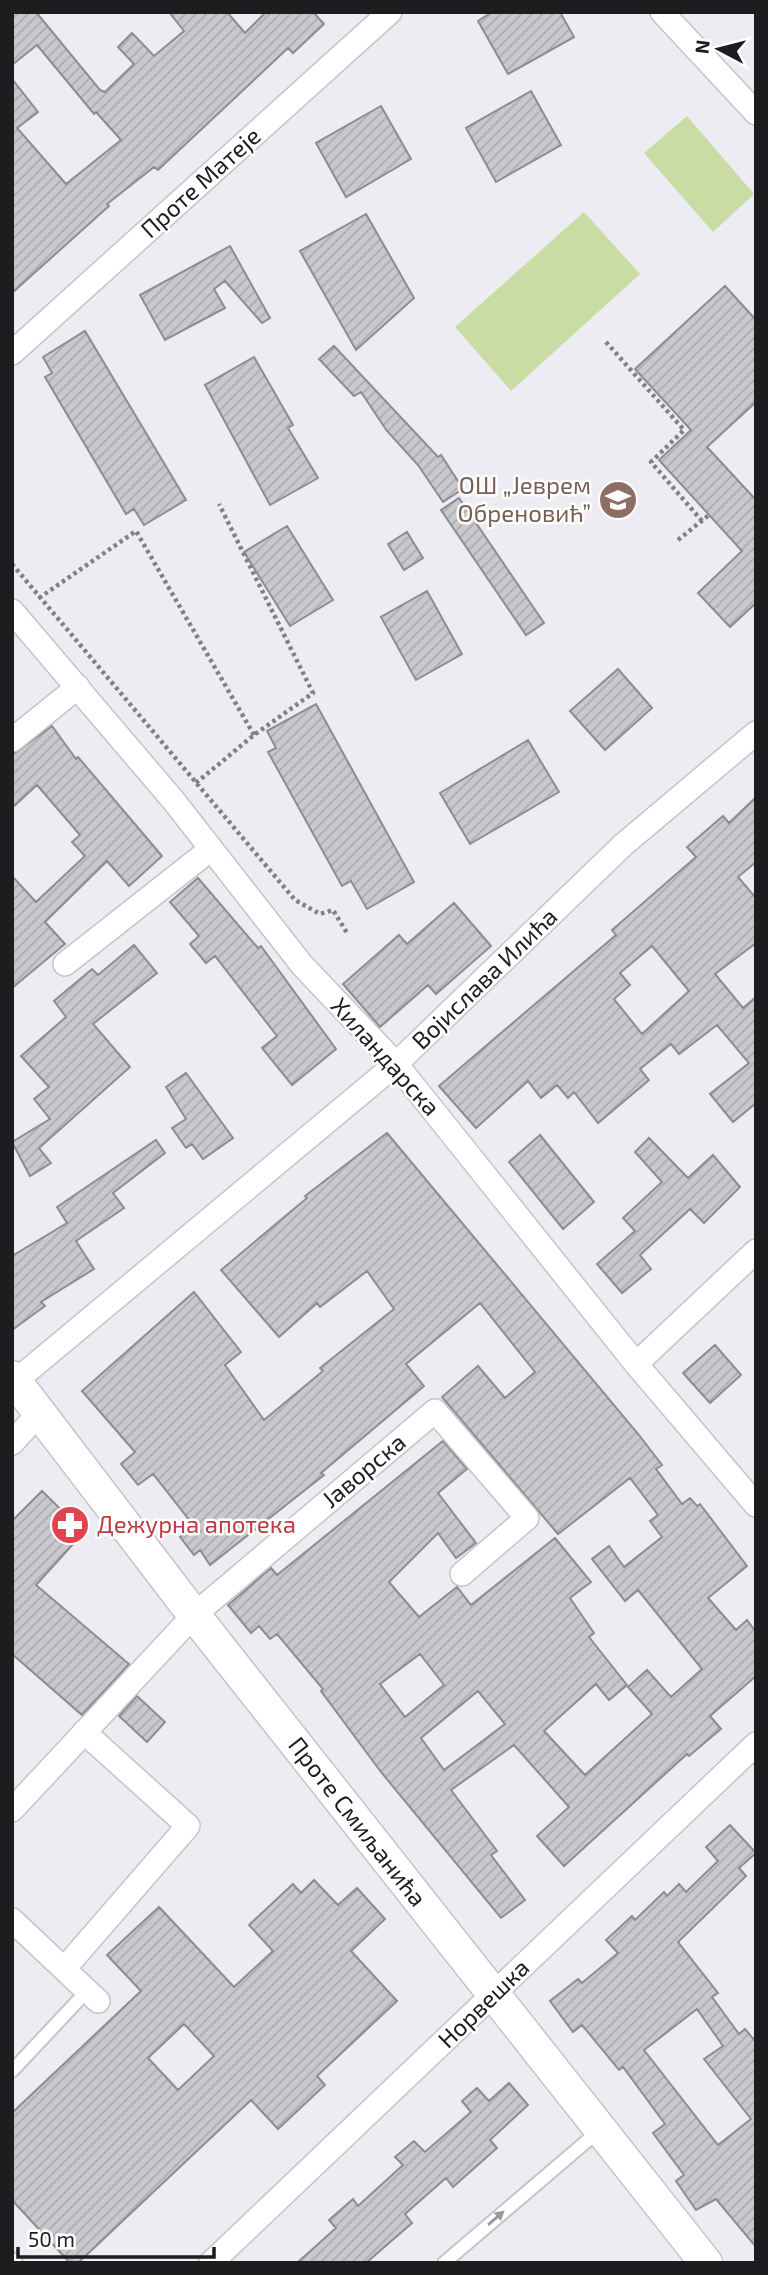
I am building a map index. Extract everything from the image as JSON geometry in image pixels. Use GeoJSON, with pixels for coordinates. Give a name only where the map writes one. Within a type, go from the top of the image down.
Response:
{"type":"FeatureCollection","features":[{"type":"Feature","properties":{"kind":"street","name":"Проте Матеје"},"geometry":{"type":"LineString","coordinates":[[12,354],[390,12]]}},
{"type":"Feature","properties":{"kind":"street"},"geometry":{"type":"LineString","coordinates":[[662,12],[756,114]]}},
{"type":"Feature","properties":{"kind":"street","name":"Хиландарска"},"geometry":{"type":"LineString","coordinates":[[14,612],[173,800],[302,965],[396,1064],[636,1364],[756,1505]]}},
{"type":"Feature","properties":{"kind":"street"},"geometry":{"type":"LineString","coordinates":[[12,740],[78,687]]}},
{"type":"Feature","properties":{"kind":"street","name":"Војислава Илића"},"geometry":{"type":"LineString","coordinates":[[13,1380],[396,1064],[623,845],[756,733]]}},
{"type":"Feature","properties":{"kind":"street"},"geometry":{"type":"LineString","coordinates":[[65,964],[211,849]]}},
{"type":"Feature","properties":{"kind":"street"},"geometry":{"type":"LineString","coordinates":[[636,1364],[756,1251]]}},
{"type":"Feature","properties":{"kind":"street","name":"Проте Смиљанића"},"geometry":{"type":"LineString","coordinates":[[13,1380],[41,1411],[194,1615],[706,2263]]}},
{"type":"Feature","properties":{"kind":"street"},"geometry":{"type":"LineString","coordinates":[[12,1443],[41,1411]]}},
{"type":"Feature","properties":{"kind":"street","name":"Јаворска"},"geometry":{"type":"LineString","coordinates":[[12,1810],[194,1615],[435,1411],[527,1518],[462,1574]]}},
{"type":"Feature","properties":{"kind":"street"},"geometry":{"type":"LineString","coordinates":[[64,1969],[188,1826],[84,1732]]}},
{"type":"Feature","properties":{"kind":"street","name":"Норвешка"},"geometry":{"type":"LineString","coordinates":[[211,2263],[756,1744]]}},
{"type":"Feature","properties":{"kind":"street"},"geometry":{"type":"LineString","coordinates":[[12,1920],[92,1996]]}},
{"type":"Feature","properties":{"kind":"lane"},"geometry":{"type":"LineString","coordinates":[[12,2071],[92,1996]]}},
{"type":"Feature","properties":{"kind":"lane"},"geometry":{"type":"LineString","coordinates":[[444,2263],[601,2129]]}},
{"type":"Feature","properties":{"kind":"path"},"geometry":{"type":"LineString","coordinates":[[606,342],[684,430],[651,462],[702,521]]}},
{"type":"Feature","properties":{"kind":"path"},"geometry":{"type":"LineString","coordinates":[[173,800],[254,735],[313,693],[219,505]]}},
{"type":"Feature","properties":{"kind":"path"},"geometry":{"type":"LineString","coordinates":[[678,540],[709,515]]}},
{"type":"Feature","properties":{"kind":"path"},"geometry":{"type":"LineString","coordinates":[[14,612],[136,531],[254,735]]}},
{"type":"Feature","properties":{"kind":"path"},"geometry":{"type":"LineString","coordinates":[[12,564],[295,900],[320,914],[333,910],[347,933]]}},
{"type":"Feature","properties":{"kind":"green space"},"geometry":{"type":"Polygon","coordinates":[[[687,116],[754,194],[713,232],[644,153],[687,116]]]}},
{"type":"Feature","properties":{"kind":"green space"},"geometry":{"type":"Polygon","coordinates":[[[584,212],[640,274],[511,391],[455,327],[584,212]]]}},
{"type":"Feature","properties":{"kind":"building"},"geometry":{"type":"Polygon","coordinates":[[[12,12],[36,12],[100,90],[105,92],[134,64],[118,47],[132,33],[154,56],[184,31],[169,12],[227,12],[245,33],[266,12],[313,12],[324,24],[293,53],[288,48],[158,170],[154,167],[107,204],[109,206],[12,293],[12,79],[38,112],[17,128],[66,184],[121,140],[96,112],[94,114],[37,45],[12,65],[12,12]]]}},
{"type":"Feature","properties":{"kind":"building"},"geometry":{"type":"Polygon","coordinates":[[[492,12],[560,12],[574,37],[508,74],[478,21],[492,12]]]}},
{"type":"Feature","properties":{"kind":"building"},"geometry":{"type":"Polygon","coordinates":[[[531,91],[561,145],[496,182],[466,128],[531,91]]]}},
{"type":"Feature","properties":{"kind":"building"},"geometry":{"type":"Polygon","coordinates":[[[381,106],[411,159],[346,197],[316,143],[381,106]]]}},
{"type":"Feature","properties":{"kind":"building"},"geometry":{"type":"Polygon","coordinates":[[[366,214],[414,298],[356,350],[300,251],[366,214]]]}},
{"type":"Feature","properties":{"kind":"building"},"geometry":{"type":"Polygon","coordinates":[[[230,246],[270,318],[262,323],[225,281],[214,289],[225,308],[165,340],[140,295],[230,246]]]}},
{"type":"Feature","properties":{"kind":"building"},"geometry":{"type":"Polygon","coordinates":[[[725,286],[756,320],[756,402],[707,447],[756,500],[756,603],[730,627],[698,593],[742,551],[659,460],[691,430],[635,369],[725,286]]]}},
{"type":"Feature","properties":{"kind":"building"},"geometry":{"type":"Polygon","coordinates":[[[85,331],[186,500],[144,525],[134,509],[126,514],[45,377],[52,373],[43,357],[85,331]]]}},
{"type":"Feature","properties":{"kind":"building"},"geometry":{"type":"Polygon","coordinates":[[[334,346],[438,457],[441,455],[463,489],[443,502],[418,465],[387,431],[361,392],[354,396],[319,359],[334,346]]]}},
{"type":"Feature","properties":{"kind":"building"},"geometry":{"type":"Polygon","coordinates":[[[254,357],[293,425],[288,428],[318,478],[270,505],[205,385],[254,357]]]}},
{"type":"Feature","properties":{"kind":"building"},"geometry":{"type":"Polygon","coordinates":[[[459,498],[544,623],[526,635],[441,510],[459,498]]]}},
{"type":"Feature","properties":{"kind":"building"},"geometry":{"type":"Polygon","coordinates":[[[287,526],[333,600],[290,626],[244,552],[287,526]]]}},
{"type":"Feature","properties":{"kind":"building"},"geometry":{"type":"Polygon","coordinates":[[[407,532],[423,558],[404,570],[388,544],[407,532]]]}},
{"type":"Feature","properties":{"kind":"building"},"geometry":{"type":"Polygon","coordinates":[[[427,591],[462,654],[416,680],[381,617],[427,591]]]}},
{"type":"Feature","properties":{"kind":"building"},"geometry":{"type":"Polygon","coordinates":[[[618,669],[652,708],[605,750],[570,711],[618,669]]]}},
{"type":"Feature","properties":{"kind":"building"},"geometry":{"type":"Polygon","coordinates":[[[316,704],[414,882],[367,909],[351,881],[342,886],[268,752],[276,748],[267,731],[316,704]]]}},
{"type":"Feature","properties":{"kind":"building"},"geometry":{"type":"Polygon","coordinates":[[[52,726],[76,759],[78,757],[162,856],[129,886],[107,861],[45,922],[65,944],[12,988],[12,876],[36,902],[85,856],[72,842],[80,835],[37,785],[12,808],[12,755],[52,726]]]}},
{"type":"Feature","properties":{"kind":"building"},"geometry":{"type":"Polygon","coordinates":[[[528,740],[559,792],[470,844],[440,793],[528,740]]]}},
{"type":"Feature","properties":{"kind":"building"},"geometry":{"type":"Polygon","coordinates":[[[756,797],[756,862],[738,877],[756,898],[756,943],[715,974],[743,1008],[756,997],[756,1103],[733,1122],[710,1094],[749,1063],[717,1025],[679,1054],[671,1044],[640,1069],[649,1080],[598,1123],[574,1092],[568,1098],[557,1085],[541,1098],[528,1081],[476,1128],[439,1086],[616,935],[612,930],[696,857],[687,847],[723,816],[729,823],[756,797]],[[652,946],[620,973],[630,985],[614,999],[642,1034],[689,991],[652,946]]]}},
{"type":"Feature","properties":{"kind":"building"},"geometry":{"type":"Polygon","coordinates":[[[198,878],[258,948],[261,946],[336,1049],[292,1085],[262,1048],[277,1036],[215,956],[206,963],[190,944],[199,936],[170,902],[198,878]]]}},
{"type":"Feature","properties":{"kind":"building"},"geometry":{"type":"Polygon","coordinates":[[[454,903],[491,946],[436,994],[428,985],[380,1027],[343,984],[399,935],[407,944],[454,903]]]}},
{"type":"Feature","properties":{"kind":"building"},"geometry":{"type":"Polygon","coordinates":[[[134,945],[157,973],[93,1024],[130,1067],[39,1148],[51,1163],[30,1176],[12,1142],[50,1119],[34,1099],[49,1087],[21,1056],[66,1017],[54,1001],[92,969],[98,975],[134,945]]]}},
{"type":"Feature","properties":{"kind":"building"},"geometry":{"type":"Polygon","coordinates":[[[186,1073],[233,1138],[203,1159],[192,1144],[186,1148],[172,1128],[186,1119],[166,1087],[186,1073]]]}},
{"type":"Feature","properties":{"kind":"building"},"geometry":{"type":"Polygon","coordinates":[[[387,1133],[639,1435],[662,1465],[656,1469],[682,1504],[690,1498],[697,1506],[700,1504],[747,1566],[708,1598],[736,1630],[747,1620],[756,1632],[756,1676],[710,1716],[721,1729],[689,1756],[687,1754],[564,1866],[537,1836],[569,1807],[514,1745],[451,1790],[497,1851],[491,1855],[525,1900],[501,1918],[381,1772],[321,1691],[323,1689],[277,1634],[270,1639],[259,1626],[251,1633],[228,1605],[271,1568],[277,1575],[443,1441],[467,1469],[438,1493],[476,1543],[456,1558],[438,1533],[389,1582],[419,1617],[457,1587],[471,1605],[555,1538],[591,1582],[570,1598],[594,1633],[589,1637],[627,1685],[609,1700],[596,1684],[544,1731],[585,1775],[652,1714],[628,1687],[647,1670],[671,1697],[702,1669],[638,1590],[625,1601],[592,1559],[609,1546],[624,1567],[662,1537],[650,1521],[658,1515],[630,1478],[558,1534],[442,1397],[478,1366],[505,1398],[535,1372],[480,1303],[406,1364],[424,1386],[321,1473],[324,1475],[210,1565],[200,1550],[194,1555],[180,1537],[194,1526],[153,1474],[138,1485],[121,1464],[135,1452],[82,1391],[194,1292],[241,1352],[225,1365],[264,1420],[323,1371],[320,1368],[394,1309],[367,1271],[320,1307],[317,1303],[279,1337],[221,1270],[307,1198],[305,1196],[387,1133]],[[420,1654],[380,1684],[405,1717],[444,1685],[420,1654]],[[478,1691],[421,1738],[444,1770],[505,1724],[478,1691]]]}},
{"type":"Feature","properties":{"kind":"building"},"geometry":{"type":"Polygon","coordinates":[[[540,1135],[594,1202],[563,1229],[509,1162],[540,1135]]]}},
{"type":"Feature","properties":{"kind":"building"},"geometry":{"type":"Polygon","coordinates":[[[649,1138],[688,1178],[713,1155],[740,1187],[704,1223],[690,1209],[640,1255],[651,1269],[622,1293],[597,1264],[635,1231],[623,1218],[662,1182],[635,1152],[649,1138]]]}},
{"type":"Feature","properties":{"kind":"building"},"geometry":{"type":"Polygon","coordinates":[[[156,1140],[165,1153],[113,1193],[124,1208],[76,1241],[94,1269],[41,1302],[45,1306],[12,1330],[12,1256],[67,1223],[57,1207],[156,1140]]]}},
{"type":"Feature","properties":{"kind":"building"},"geometry":{"type":"Polygon","coordinates":[[[715,1345],[741,1375],[710,1403],[683,1373],[715,1345]]]}},
{"type":"Feature","properties":{"kind":"building"},"geometry":{"type":"Polygon","coordinates":[[[42,1491],[84,1532],[36,1585],[129,1664],[82,1715],[12,1654],[12,1521],[42,1491]]]}},
{"type":"Feature","properties":{"kind":"building"},"geometry":{"type":"Polygon","coordinates":[[[137,1696],[165,1722],[147,1742],[119,1716],[137,1696]]]}},
{"type":"Feature","properties":{"kind":"building"},"geometry":{"type":"Polygon","coordinates":[[[730,1825],[756,1853],[739,1868],[746,1876],[678,1942],[718,1993],[712,1997],[739,2034],[745,2029],[756,2042],[756,2247],[716,2199],[696,2210],[676,2181],[684,2175],[653,2133],[665,2124],[623,2067],[619,2070],[582,2025],[573,2032],[550,2001],[578,1979],[582,1983],[618,1953],[606,1940],[632,1916],[635,1920],[664,1892],[667,1896],[679,1884],[686,1892],[718,1861],[706,1847],[730,1825]],[[697,2009],[644,2050],[718,2145],[751,2119],[704,2059],[723,2046],[697,2009]]]}},
{"type":"Feature","properties":{"kind":"building"},"geometry":{"type":"Polygon","coordinates":[[[314,1880],[338,1905],[357,1888],[385,1919],[351,1951],[397,2001],[317,2076],[325,2085],[278,2129],[251,2100],[78,2263],[70,2263],[12,2200],[12,2113],[141,1991],[107,1955],[159,1907],[234,1987],[273,1951],[249,1925],[293,1884],[301,1893],[314,1880]],[[184,2024],[148,2058],[178,2090],[214,2056],[184,2024]]]}},
{"type":"Feature","properties":{"kind":"building"},"geometry":{"type":"Polygon","coordinates":[[[509,2083],[528,2105],[490,2140],[497,2148],[453,2187],[446,2178],[405,2214],[412,2223],[366,2263],[297,2263],[336,2228],[329,2220],[353,2199],[358,2206],[403,2165],[395,2157],[414,2141],[425,2152],[471,2112],[462,2101],[477,2088],[489,2101],[509,2083]]]}},
{"type":"Feature","properties":{"kind":"place","name":"ОШ „Јеврем Обреновић”"},"geometry":{"type":"Point","coordinates":[618,500]}},
{"type":"Feature","properties":{"kind":"place","name":"Дежурна апотека"},"geometry":{"type":"Point","coordinates":[70,1525]}}]}
